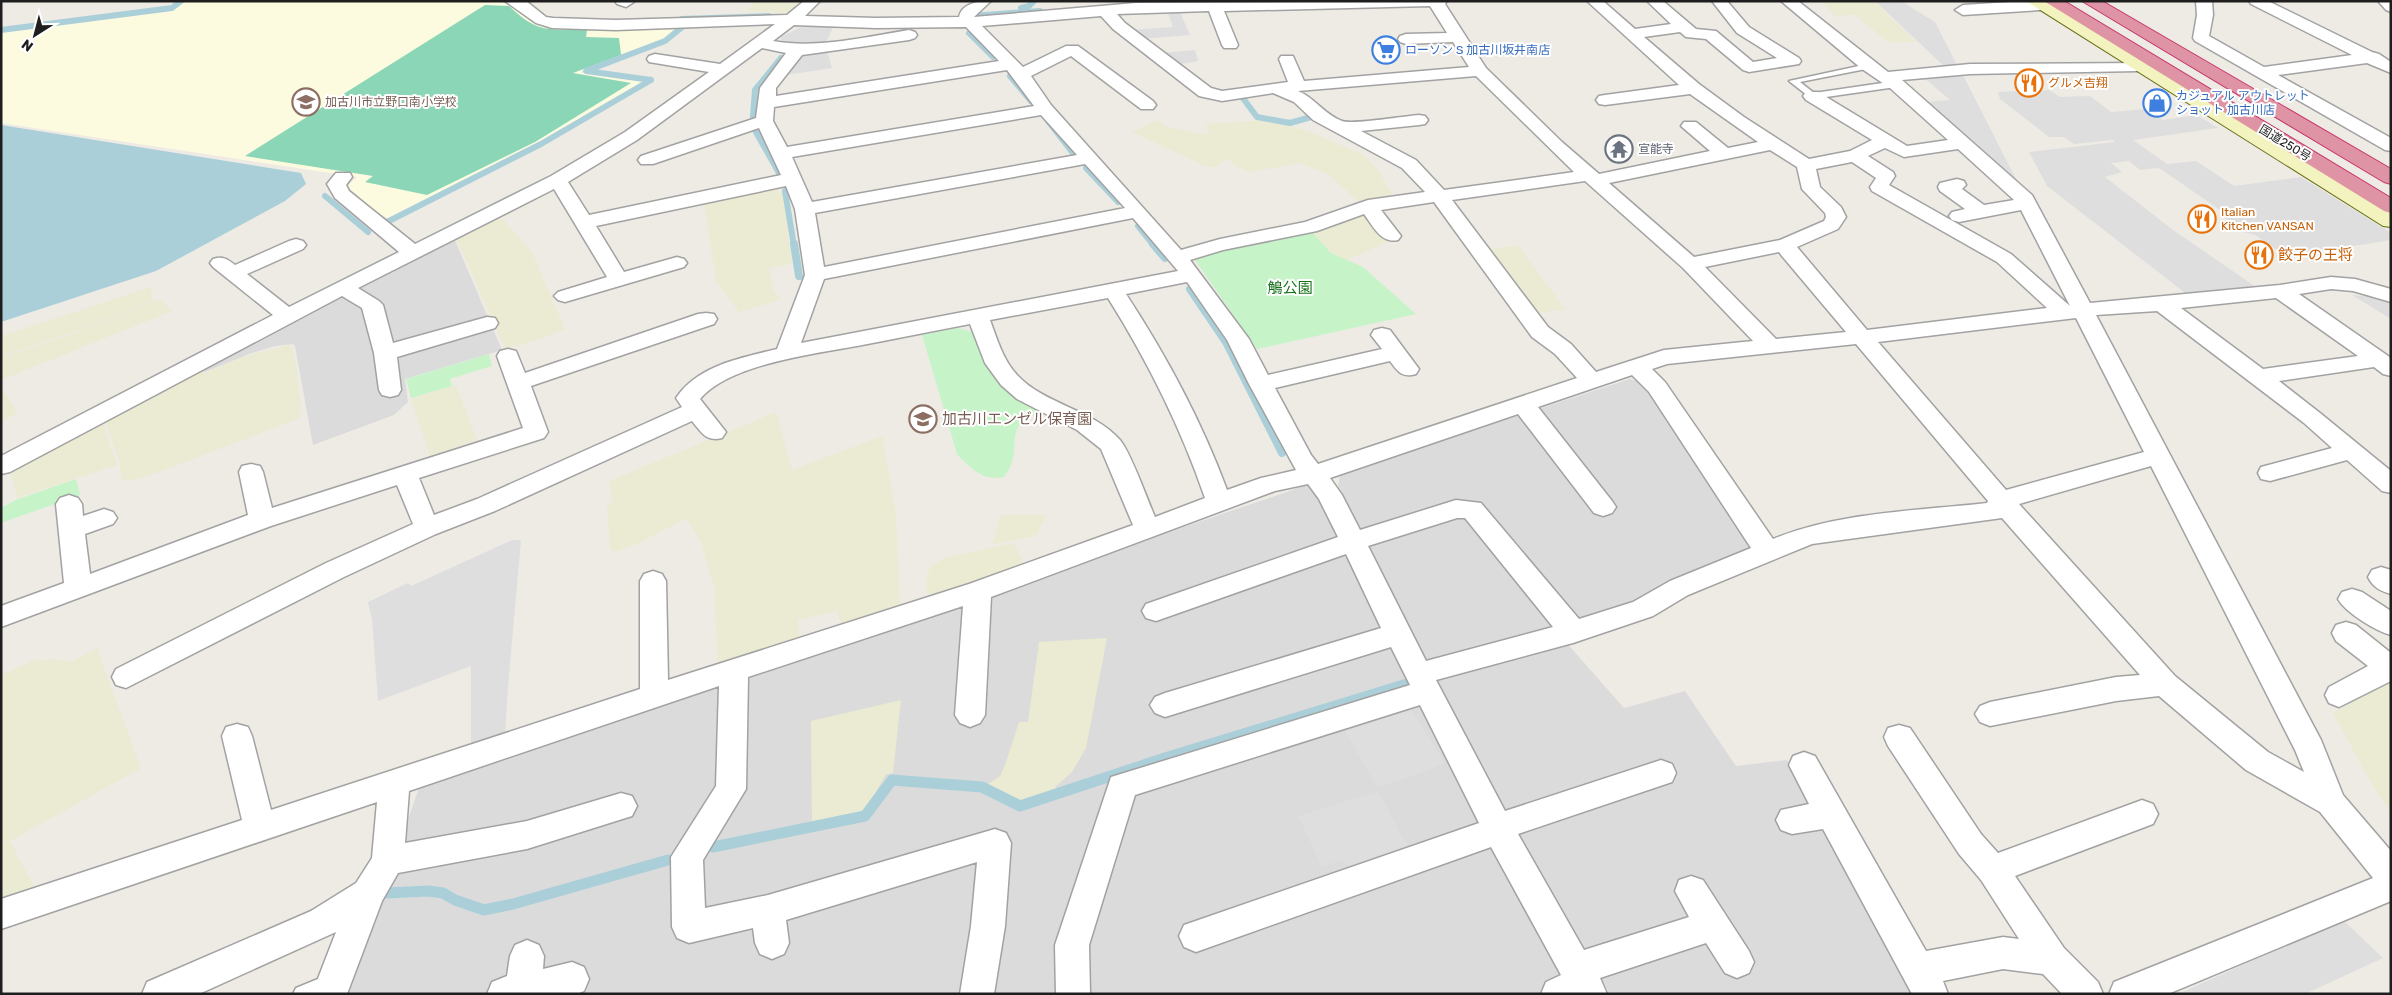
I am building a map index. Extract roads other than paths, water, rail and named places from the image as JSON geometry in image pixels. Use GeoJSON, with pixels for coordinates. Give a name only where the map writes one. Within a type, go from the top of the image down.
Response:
{"type":"FeatureCollection","features":[{"type":"Feature","properties":{"kind":"highway","name":"国道250号"},"geometry":{"type":"LineString","coordinates":[[2090,1],[2391,178]]}},
{"type":"Feature","properties":{"kind":"highway","name":"国道250号"},"geometry":{"type":"LineString","coordinates":[[2042,2],[2391,207]]}},
{"type":"Feature","properties":{"kind":"street"},"geometry":{"type":"LineString","coordinates":[[512,1],[524,6],[541,20],[552,23],[660,24],[730,20],[876,23],[970,22],[1105,11],[1215,6],[1440,1]]}},
{"type":"Feature","properties":{"kind":"street"},"geometry":{"type":"LineString","coordinates":[[622,1],[626,2]]}},
{"type":"Feature","properties":{"kind":"street"},"geometry":{"type":"LineString","coordinates":[[1,466],[287,316],[558,180],[631,136],[760,44],[813,1]]}},
{"type":"Feature","properties":{"kind":"street"},"geometry":{"type":"LineString","coordinates":[[984,1],[966,16],[970,22],[1016,69],[1045,109],[1088,158],[1138,210],[1192,275],[1238,339],[1301,459],[1330,495],[1398,634],[1499,828],[1577,985],[1714,925]]}},
{"type":"Feature","properties":{"kind":"street"},"geometry":{"type":"LineString","coordinates":[[1435,1],[1480,71],[1556,146],[1690,264],[1770,346]]}},
{"type":"Feature","properties":{"kind":"street"},"geometry":{"type":"LineString","coordinates":[[1594,1],[1693,88],[1772,144],[1806,164],[1855,156],[1885,141]]}},
{"type":"Feature","properties":{"kind":"street"},"geometry":{"type":"LineString","coordinates":[[1654,1],[1696,35],[1710,34],[1749,68],[1793,61],[1743,30],[1719,1]]}},
{"type":"Feature","properties":{"kind":"street"},"geometry":{"type":"LineString","coordinates":[[1788,1],[1883,76],[1963,143],[2027,203],[2074,311],[2157,456],[2310,749],[2331,803],[2391,875]]}},
{"type":"Feature","properties":{"kind":"street"},"geometry":{"type":"LineString","coordinates":[[2204,1],[2205,15],[2201,38],[2391,146]]}},
{"type":"Feature","properties":{"kind":"street"},"geometry":{"type":"LineString","coordinates":[[2256,1],[2391,68]]}},
{"type":"Feature","properties":{"kind":"street"},"geometry":{"type":"LineString","coordinates":[[2384,1],[2391,7]]}},
{"type":"Feature","properties":{"kind":"street"},"geometry":{"type":"LineString","coordinates":[[1963,10],[1990,11],[2042,2],[2138,66],[2391,221]]}},
{"type":"Feature","properties":{"kind":"street"},"geometry":{"type":"LineString","coordinates":[[1215,6],[1230,45]]}},
{"type":"Feature","properties":{"kind":"street"},"geometry":{"type":"LineString","coordinates":[[660,24],[669,7]]}},
{"type":"Feature","properties":{"kind":"street"},"geometry":{"type":"LineString","coordinates":[[876,23],[886,8]]}},
{"type":"Feature","properties":{"kind":"street"},"geometry":{"type":"LineString","coordinates":[[1105,11],[1119,26],[1205,92],[1222,96],[1275,88],[1480,71]]}},
{"type":"Feature","properties":{"kind":"street"},"geometry":{"type":"LineString","coordinates":[[760,44],[797,50],[826,48],[970,22]]}},
{"type":"Feature","properties":{"kind":"street"},"geometry":{"type":"LineString","coordinates":[[1630,34],[1684,27]]}},
{"type":"Feature","properties":{"kind":"street"},"geometry":{"type":"LineString","coordinates":[[1406,39],[1459,36]]}},
{"type":"Feature","properties":{"kind":"street"},"geometry":{"type":"LineString","coordinates":[[647,160],[765,112],[1016,69],[1072,49],[1147,105]]}},
{"type":"Feature","properties":{"kind":"street"},"geometry":{"type":"LineString","coordinates":[[786,353],[815,275],[805,209],[790,179],[765,112],[768,88],[797,50]]}},
{"type":"Feature","properties":{"kind":"street"},"geometry":{"type":"LineString","coordinates":[[2263,72],[2391,55]]}},
{"type":"Feature","properties":{"kind":"street"},"geometry":{"type":"LineString","coordinates":[[655,59],[724,69]]}},
{"type":"Feature","properties":{"kind":"street"},"geometry":{"type":"LineString","coordinates":[[1288,59],[1298,86]]}},
{"type":"Feature","properties":{"kind":"street"},"geometry":{"type":"LineString","coordinates":[[1770,65],[1793,81]]}},
{"type":"Feature","properties":{"kind":"street"},"geometry":{"type":"LineString","coordinates":[[1883,76],[1970,69],[2138,66]]}},
{"type":"Feature","properties":{"kind":"street"},"geometry":{"type":"LineString","coordinates":[[1128,91],[1146,85]]}},
{"type":"Feature","properties":{"kind":"street"},"geometry":{"type":"LineString","coordinates":[[1275,88],[1300,98],[1319,116],[1409,164],[1440,197],[1540,332],[1563,349],[1593,382]]}},
{"type":"Feature","properties":{"kind":"street"},"geometry":{"type":"LineString","coordinates":[[1605,100],[1693,88]]}},
{"type":"Feature","properties":{"kind":"street"},"geometry":{"type":"LineString","coordinates":[[1812,96],[1904,152],[1963,143]]}},
{"type":"Feature","properties":{"kind":"street"},"geometry":{"type":"LineString","coordinates":[[781,153],[1045,109]]}},
{"type":"Feature","properties":{"kind":"street"},"geometry":{"type":"LineString","coordinates":[[1341,128],[1419,120]]}},
{"type":"Feature","properties":{"kind":"street"},"geometry":{"type":"LineString","coordinates":[[1690,126],[1726,155]]}},
{"type":"Feature","properties":{"kind":"street"},"geometry":{"type":"LineString","coordinates":[[1177,257],[1220,245],[1310,227],[1368,206],[1592,178],[1726,155],[1772,144]]}},
{"type":"Feature","properties":{"kind":"street"},"geometry":{"type":"LineString","coordinates":[[1855,156],[1886,176],[1879,187],[1898,200],[2004,258],[2074,311]]}},
{"type":"Feature","properties":{"kind":"street"},"geometry":{"type":"LineString","coordinates":[[805,209],[1088,158]]}},
{"type":"Feature","properties":{"kind":"street"},"geometry":{"type":"LineString","coordinates":[[1690,264],[1786,245],[1830,226],[1836,217],[1834,211],[1811,189],[1806,164]]}},
{"type":"Feature","properties":{"kind":"street"},"geometry":{"type":"LineString","coordinates":[[343,177],[336,184],[342,194],[413,253]]}},
{"type":"Feature","properties":{"kind":"street"},"geometry":{"type":"LineString","coordinates":[[585,222],[790,179]]}},
{"type":"Feature","properties":{"kind":"street"},"geometry":{"type":"LineString","coordinates":[[558,180],[619,280]]}},
{"type":"Feature","properties":{"kind":"street"},"geometry":{"type":"LineString","coordinates":[[1957,184],[1947,187],[1981,212]]}},
{"type":"Feature","properties":{"kind":"street"},"geometry":{"type":"LineString","coordinates":[[1959,216],[2027,203]]}},
{"type":"Feature","properties":{"kind":"street"},"geometry":{"type":"LineString","coordinates":[[1368,206],[1392,236]]}},
{"type":"Feature","properties":{"kind":"street"},"geometry":{"type":"LineString","coordinates":[[815,275],[1138,210]]}},
{"type":"Feature","properties":{"kind":"street"},"geometry":{"type":"LineString","coordinates":[[1786,245],[1861,337],[2001,500],[2165,684],[2257,761],[2331,803]]}},
{"type":"Feature","properties":{"kind":"street"},"geometry":{"type":"LineString","coordinates":[[287,316],[227,268],[296,246]]}},
{"type":"Feature","properties":{"kind":"street"},"geometry":{"type":"LineString","coordinates":[[565,296],[677,264]]}},
{"type":"Feature","properties":{"kind":"street"},"geometry":{"type":"LineString","coordinates":[[714,432],[688,398],[695,387],[728,370],[786,353],[1192,275]]}},
{"type":"Feature","properties":{"kind":"street"},"geometry":{"type":"LineString","coordinates":[[1,914],[978,590],[1218,501],[1270,484],[1314,474],[1517,408],[1664,357],[1861,337],[2074,311],[2162,304],[2280,291],[2330,283],[2355,285],[2391,296]]}},
{"type":"Feature","properties":{"kind":"street"},"geometry":{"type":"LineString","coordinates":[[343,288],[372,305],[385,353],[390,390]]}},
{"type":"Feature","properties":{"kind":"street"},"geometry":{"type":"LineString","coordinates":[[1114,291],[1148,344],[1205,464],[1218,501]]}},
{"type":"Feature","properties":{"kind":"street"},"geometry":{"type":"LineString","coordinates":[[2280,291],[2384,364]]}},
{"type":"Feature","properties":{"kind":"street"},"geometry":{"type":"LineString","coordinates":[[2162,304],[2260,377],[2391,485]]}},
{"type":"Feature","properties":{"kind":"street"},"geometry":{"type":"LineString","coordinates":[[978,317],[996,363],[1009,380],[1025,394],[1085,424],[1111,445],[1147,528]]}},
{"type":"Feature","properties":{"kind":"street"},"geometry":{"type":"LineString","coordinates":[[518,383],[660,327],[706,319]]}},
{"type":"Feature","properties":{"kind":"street"},"geometry":{"type":"LineString","coordinates":[[385,353],[487,323]]}},
{"type":"Feature","properties":{"kind":"street"},"geometry":{"type":"LineString","coordinates":[[1260,384],[1402,361],[1382,335]]}},
{"type":"Feature","properties":{"kind":"street"},"geometry":{"type":"LineString","coordinates":[[1,617],[262,520],[536,432],[508,356]]}},
{"type":"Feature","properties":{"kind":"street"},"geometry":{"type":"LineString","coordinates":[[2260,377],[2384,364]]}},
{"type":"Feature","properties":{"kind":"street"},"geometry":{"type":"LineString","coordinates":[[1636,366],[1657,387],[1767,551]]}},
{"type":"Feature","properties":{"kind":"street"},"geometry":{"type":"LineString","coordinates":[[1517,408],[1570,490]]}},
{"type":"Feature","properties":{"kind":"street"},"geometry":{"type":"LineString","coordinates":[[1517,408],[1603,507]]}},
{"type":"Feature","properties":{"kind":"street"},"geometry":{"type":"LineString","coordinates":[[126,677],[335,570],[427,528],[486,505],[696,410]]}},
{"type":"Feature","properties":{"kind":"street"},"geometry":{"type":"LineString","coordinates":[[2270,473],[2351,451]]}},
{"type":"Feature","properties":{"kind":"street"},"geometry":{"type":"LineString","coordinates":[[1073,994],[1072,945],[1122,786],[1573,632],[1643,610],[1679,588],[1808,535],[1872,525],[1995,511],[2001,500],[2157,456]]}},
{"type":"Feature","properties":{"kind":"street"},"geometry":{"type":"LineString","coordinates":[[251,472],[262,520]]}},
{"type":"Feature","properties":{"kind":"street"},"geometry":{"type":"LineString","coordinates":[[405,475],[427,528]]}},
{"type":"Feature","properties":{"kind":"street"},"geometry":{"type":"LineString","coordinates":[[69,504],[78,588]]}},
{"type":"Feature","properties":{"kind":"street"},"geometry":{"type":"LineString","coordinates":[[1156,611],[1215,602],[1354,542],[1456,509],[1472,509],[1573,632]]}},
{"type":"Feature","properties":{"kind":"street"},"geometry":{"type":"LineString","coordinates":[[72,529],[104,518]]}},
{"type":"Feature","properties":{"kind":"street"},"geometry":{"type":"LineString","coordinates":[[653,581],[654,696]]}},
{"type":"Feature","properties":{"kind":"street"},"geometry":{"type":"LineString","coordinates":[[970,715],[978,590]]}},
{"type":"Feature","properties":{"kind":"street"},"geometry":{"type":"LineString","coordinates":[[2352,599],[2391,625]]}},
{"type":"Feature","properties":{"kind":"street"},"geometry":{"type":"LineString","coordinates":[[2339,695],[2390,667],[2346,633]]}},
{"type":"Feature","properties":{"kind":"street"},"geometry":{"type":"LineString","coordinates":[[1165,705],[1254,667],[1398,634]]}},
{"type":"Feature","properties":{"kind":"street"},"geometry":{"type":"LineString","coordinates":[[734,671],[731,789],[687,857],[690,927],[768,910],[995,843],[988,926],[977,994]]}},
{"type":"Feature","properties":{"kind":"street"},"geometry":{"type":"LineString","coordinates":[[1990,714],[2116,689],[2165,684]]}},
{"type":"Feature","properties":{"kind":"street"},"geometry":{"type":"LineString","coordinates":[[237,736],[260,828]]}},
{"type":"Feature","properties":{"kind":"street"},"geometry":{"type":"LineString","coordinates":[[1899,738],[1970,844],[1992,870],[2052,959],[2086,994]]}},
{"type":"Feature","properties":{"kind":"street"},"geometry":{"type":"LineString","coordinates":[[1804,766],[1924,981],[2003,953],[2052,959]]}},
{"type":"Feature","properties":{"kind":"street"},"geometry":{"type":"LineString","coordinates":[[1196,936],[1499,828],[1661,773]]}},
{"type":"Feature","properties":{"kind":"street"},"geometry":{"type":"LineString","coordinates":[[331,987],[368,894],[388,861],[394,783]]}},
{"type":"Feature","properties":{"kind":"street"},"geometry":{"type":"LineString","coordinates":[[388,861],[527,835],[621,806]]}},
{"type":"Feature","properties":{"kind":"street"},"geometry":{"type":"LineString","coordinates":[[1792,820],[1831,814]]}},
{"type":"Feature","properties":{"kind":"street"},"geometry":{"type":"LineString","coordinates":[[1992,870],[2142,814]]}},
{"type":"Feature","properties":{"kind":"street"},"geometry":{"type":"LineString","coordinates":[[2126,994],[2391,886]]}},
{"type":"Feature","properties":{"kind":"street"},"geometry":{"type":"LineString","coordinates":[[1691,891],[1737,962]]}},
{"type":"Feature","properties":{"kind":"street"},"geometry":{"type":"LineString","coordinates":[[159,994],[323,922],[368,894]]}},
{"type":"Feature","properties":{"kind":"street"},"geometry":{"type":"LineString","coordinates":[[768,910],[772,943]]}},
{"type":"Feature","properties":{"kind":"street"},"geometry":{"type":"LineString","coordinates":[[514,992],[527,956]]}},
{"type":"Feature","properties":{"kind":"street"},"geometry":{"type":"LineString","coordinates":[[514,992],[572,979]]}},
{"type":"Feature","properties":{"kind":"lane"},"geometry":{"type":"LineString","coordinates":[[1793,81],[1883,76]]}},
{"type":"Feature","properties":{"kind":"lane"},"geometry":{"type":"LineString","coordinates":[[1793,81],[1812,96],[1883,76]]}},
{"type":"Feature","properties":{"kind":"lane"},"geometry":{"type":"LineString","coordinates":[[302,994],[331,987]]}},
{"type":"Feature","properties":{"kind":"water"},"geometry":{"type":"Polygon","coordinates":[[[1,125],[301,173],[306,184],[285,201],[156,271],[1,322],[1,125]]]}},
{"type":"Feature","properties":{"kind":"waterway"},"geometry":{"type":"LineString","coordinates":[[1,30],[172,8],[181,1]]}},
{"type":"Feature","properties":{"kind":"waterway"},"geometry":{"type":"LineString","coordinates":[[1021,8],[1029,6],[1034,1]]}},
{"type":"Feature","properties":{"kind":"waterway"},"geometry":{"type":"LineString","coordinates":[[972,16],[1040,11]]}},
{"type":"Feature","properties":{"kind":"waterway"},"geometry":{"type":"LineString","coordinates":[[682,19],[769,16]]}},
{"type":"Feature","properties":{"kind":"waterway"},"geometry":{"type":"LineString","coordinates":[[387,222],[541,144],[651,80],[586,71],[665,41],[686,24]]}},
{"type":"Feature","properties":{"kind":"waterway"},"geometry":{"type":"LineString","coordinates":[[969,33],[993,57]]}},
{"type":"Feature","properties":{"kind":"waterway"},"geometry":{"type":"LineString","coordinates":[[753,116],[755,90],[781,58]]}},
{"type":"Feature","properties":{"kind":"waterway"},"geometry":{"type":"LineString","coordinates":[[1010,76],[1031,101]]}},
{"type":"Feature","properties":{"kind":"waterway"},"geometry":{"type":"LineString","coordinates":[[1242,97],[1257,117],[1290,123],[1311,117]]}},
{"type":"Feature","properties":{"kind":"waterway"},"geometry":{"type":"LineString","coordinates":[[1048,121],[1072,152]]}},
{"type":"Feature","properties":{"kind":"waterway"},"geometry":{"type":"LineString","coordinates":[[756,132],[779,173]]}},
{"type":"Feature","properties":{"kind":"waterway"},"geometry":{"type":"LineString","coordinates":[[1086,168],[1118,202]]}},
{"type":"Feature","properties":{"kind":"waterway"},"geometry":{"type":"LineString","coordinates":[[785,191],[794,246]]}},
{"type":"Feature","properties":{"kind":"waterway"},"geometry":{"type":"LineString","coordinates":[[325,196],[368,232]]}},
{"type":"Feature","properties":{"kind":"waterway"},"geometry":{"type":"LineString","coordinates":[[1138,226],[1154,246]]}},
{"type":"Feature","properties":{"kind":"waterway"},"geometry":{"type":"LineString","coordinates":[[794,244],[799,276]]}},
{"type":"Feature","properties":{"kind":"waterway"},"geometry":{"type":"LineString","coordinates":[[1153,244],[1165,258]]}},
{"type":"Feature","properties":{"kind":"waterway"},"geometry":{"type":"LineString","coordinates":[[1190,289],[1226,342],[1282,453]]}},
{"type":"Feature","properties":{"kind":"waterway"},"geometry":{"type":"LineString","coordinates":[[713,847],[865,816],[892,780],[982,787],[1020,806],[1165,758],[1407,684]]}},
{"type":"Feature","properties":{"kind":"waterway"},"geometry":{"type":"LineString","coordinates":[[387,893],[428,891],[443,893],[455,900],[484,910],[513,904],[668,860]]}},
{"type":"Feature","properties":{"kind":"place","name":"ローソン S 加古川坂井南店"},"geometry":{"type":"Point","coordinates":[1386,50]}},
{"type":"Feature","properties":{"kind":"place","name":"グルメ吉翔"},"geometry":{"type":"Point","coordinates":[2029,83]}},
{"type":"Feature","properties":{"kind":"place","name":"加古川市立野口南小学校"},"geometry":{"type":"Point","coordinates":[306,102]}},
{"type":"Feature","properties":{"kind":"place","name":"カジュアル アウトレット ショット 加古川店"},"geometry":{"type":"Point","coordinates":[2157,103]}},
{"type":"Feature","properties":{"kind":"place","name":"宣能寺"},"geometry":{"type":"Point","coordinates":[1619,149]}},
{"type":"Feature","properties":{"kind":"place","name":"Italian Kitchen VANSAN"},"geometry":{"type":"Point","coordinates":[2202,219]}},
{"type":"Feature","properties":{"kind":"place","name":"餃子の王将"},"geometry":{"type":"Point","coordinates":[2259,255]}},
{"type":"Feature","properties":{"kind":"place","name":"加古川エンゼル保育園"},"geometry":{"type":"Point","coordinates":[923,419]}},
{"type":"Feature","properties":{"kind":"park label","name":"鵤公園"},"geometry":{"type":"Point","coordinates":[1290,288]}}]}
